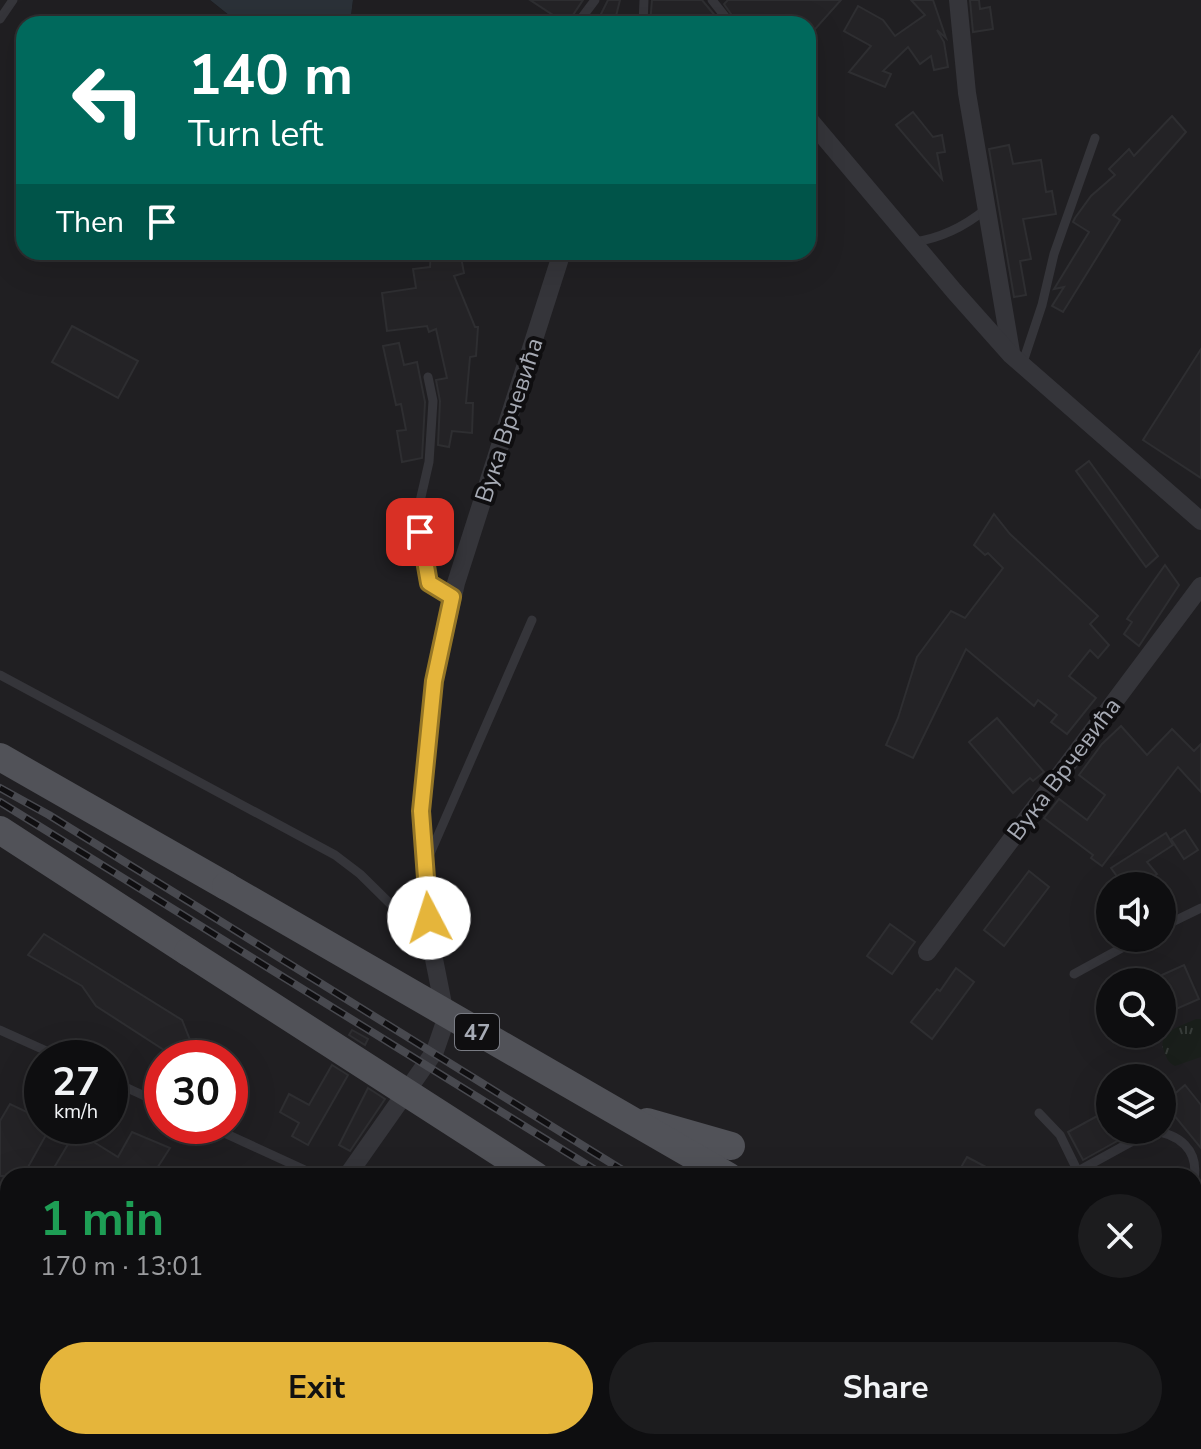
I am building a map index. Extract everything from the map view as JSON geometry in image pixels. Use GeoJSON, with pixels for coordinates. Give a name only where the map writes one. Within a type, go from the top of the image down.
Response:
{"type":"FeatureCollection","features":[{"type":"Feature","properties":{"kind":"main road","name":"47"},"geometry":{"type":"LineString","coordinates":[[0,757],[714,1168]]}},
{"type":"Feature","properties":{"kind":"main road"},"geometry":{"type":"LineString","coordinates":[[0,830],[524,1168]]}},
{"type":"Feature","properties":{"kind":"main road"},"geometry":{"type":"LineString","coordinates":[[622,1115],[731,1146]]}},
{"type":"Feature","properties":{"kind":"street"},"geometry":{"type":"LineString","coordinates":[[958,0],[967,93],[986,209],[1017,360]]}},
{"type":"Feature","properties":{"kind":"street"},"geometry":{"type":"LineString","coordinates":[[816,128],[1017,360],[1201,521]]}},
{"type":"Feature","properties":{"kind":"street","name":"Вука Врчевића"},"geometry":{"type":"LineString","coordinates":[[353,1168],[435,1051],[446,1019],[431,944],[421,811],[434,681],[452,597],[559,260]]}},
{"type":"Feature","properties":{"kind":"street","name":"Вука Врчевића"},"geometry":{"type":"LineString","coordinates":[[927,952],[1201,586]]}},
{"type":"Feature","properties":{"kind":"lane"},"geometry":{"type":"LineString","coordinates":[[0,19],[13,0]]}},
{"type":"Feature","properties":{"kind":"lane"},"geometry":{"type":"LineString","coordinates":[[712,0],[725,16]]}},
{"type":"Feature","properties":{"kind":"lane"},"geometry":{"type":"LineString","coordinates":[[1017,360],[1095,138]]}},
{"type":"Feature","properties":{"kind":"lane"},"geometry":{"type":"LineString","coordinates":[[913,243],[948,234],[968,224],[986,209]]}},
{"type":"Feature","properties":{"kind":"lane"},"geometry":{"type":"LineString","coordinates":[[428,377],[433,401],[429,462],[418,510],[429,583],[452,597]]}},
{"type":"Feature","properties":{"kind":"lane"},"geometry":{"type":"LineString","coordinates":[[424,866],[532,620]]}},
{"type":"Feature","properties":{"kind":"lane"},"geometry":{"type":"LineString","coordinates":[[0,675],[335,855],[360,874],[431,944]]}},
{"type":"Feature","properties":{"kind":"lane"},"geometry":{"type":"LineString","coordinates":[[1176,920],[1201,908]]}},
{"type":"Feature","properties":{"kind":"lane"},"geometry":{"type":"LineString","coordinates":[[1074,974],[1114,952]]}},
{"type":"Feature","properties":{"kind":"lane"},"geometry":{"type":"LineString","coordinates":[[0,1030],[24,1041]]}},
{"type":"Feature","properties":{"kind":"lane"},"geometry":{"type":"LineString","coordinates":[[1039,1113],[1060,1135],[1072,1168]]}},
{"type":"Feature","properties":{"kind":"lane"},"geometry":{"type":"LineString","coordinates":[[1087,1168],[1151,1131],[1174,1136],[1192,1153],[1195,1168]]}},
{"type":"Feature","properties":{"kind":"lane"},"geometry":{"type":"LineString","coordinates":[[248,1144],[301,1168]]}},
{"type":"Feature","properties":{"kind":"shaded area"},"geometry":{"type":"Polygon","coordinates":[[[0,0],[210,0],[230,16],[16,16],[16,260],[816,260],[816,16],[351,16],[353,0],[1201,0],[1201,1168],[0,1168],[0,0]]]}},
{"type":"Feature","properties":{"kind":"shaded area"},"geometry":{"type":"Polygon","coordinates":[[[210,0],[353,0],[351,16],[230,16],[210,0]]]}},
{"type":"Feature","properties":{"kind":"green space"},"geometry":{"type":"Polygon","coordinates":[[[1201,1019],[1201,1057],[1176,1066],[1170,1063],[1164,1048],[1176,1048],[1176,1028],[1201,1019]]]}},
{"type":"Feature","properties":{"kind":"building"},"geometry":{"type":"Polygon","coordinates":[[[530,0],[583,0],[572,16],[555,16],[530,0]]]}},
{"type":"Feature","properties":{"kind":"building"},"geometry":{"type":"Polygon","coordinates":[[[608,0],[620,0],[616,16],[600,16],[608,0]]]}},
{"type":"Feature","properties":{"kind":"building"},"geometry":{"type":"Polygon","coordinates":[[[652,0],[702,0],[715,16],[651,16],[652,0]]]}},
{"type":"Feature","properties":{"kind":"building"},"geometry":{"type":"Polygon","coordinates":[[[728,0],[841,0],[816,28],[816,16],[732,16],[724,4],[728,0]]]}},
{"type":"Feature","properties":{"kind":"building"},"geometry":{"type":"Polygon","coordinates":[[[911,0],[933,0],[946,38],[937,30],[944,42],[948,67],[934,70],[931,56],[920,64],[908,47],[883,71],[891,74],[885,87],[849,72],[871,46],[844,31],[858,6],[883,20],[895,36],[925,15],[911,0]]]}},
{"type":"Feature","properties":{"kind":"building"},"geometry":{"type":"Polygon","coordinates":[[[970,0],[979,0],[980,9],[990,7],[993,29],[973,32],[970,0]]]}},
{"type":"Feature","properties":{"kind":"building"},"geometry":{"type":"Polygon","coordinates":[[[913,112],[933,137],[942,135],[945,152],[937,153],[942,179],[896,125],[913,112]]]}},
{"type":"Feature","properties":{"kind":"building"},"geometry":{"type":"Polygon","coordinates":[[[1172,116],[1186,132],[1113,215],[1120,220],[1063,312],[1052,306],[1064,287],[1054,289],[1089,232],[1073,222],[1075,218],[1091,196],[1115,175],[1109,169],[1129,149],[1134,156],[1172,116]]]}},
{"type":"Feature","properties":{"kind":"building"},"geometry":{"type":"Polygon","coordinates":[[[1009,145],[1013,164],[1041,160],[1046,192],[1052,191],[1056,214],[1023,219],[1031,259],[1020,261],[1026,295],[1014,297],[989,149],[1009,145]]]}},
{"type":"Feature","properties":{"kind":"building"},"geometry":{"type":"Polygon","coordinates":[[[430,260],[462,260],[464,273],[454,276],[475,327],[478,327],[476,356],[470,357],[466,403],[473,403],[472,433],[452,431],[449,447],[438,445],[440,401],[436,380],[447,378],[436,329],[429,332],[427,326],[387,331],[382,293],[416,288],[413,269],[430,267],[430,260]]]}},
{"type":"Feature","properties":{"kind":"building"},"geometry":{"type":"Polygon","coordinates":[[[72,326],[138,361],[118,398],[52,362],[72,326]]]}},
{"type":"Feature","properties":{"kind":"building"},"geometry":{"type":"Polygon","coordinates":[[[399,343],[404,365],[417,362],[425,402],[422,458],[402,462],[397,431],[406,430],[401,404],[396,405],[383,346],[399,343]]]}},
{"type":"Feature","properties":{"kind":"building"},"geometry":{"type":"Polygon","coordinates":[[[1201,349],[1201,478],[1143,440],[1201,349]]]}},
{"type":"Feature","properties":{"kind":"building"},"geometry":{"type":"Polygon","coordinates":[[[1089,461],[1158,556],[1146,567],[1076,471],[1089,461]]]}},
{"type":"Feature","properties":{"kind":"building"},"geometry":{"type":"Polygon","coordinates":[[[994,514],[1010,534],[1098,616],[1090,624],[1109,645],[1098,658],[1090,650],[1069,676],[1096,698],[1067,734],[1051,722],[1057,715],[1038,700],[1034,706],[966,649],[913,758],[886,745],[917,657],[951,611],[965,618],[1003,568],[988,553],[985,555],[974,545],[994,514]]]}},
{"type":"Feature","properties":{"kind":"building"},"geometry":{"type":"Polygon","coordinates":[[[1165,565],[1179,585],[1139,646],[1124,634],[1132,622],[1127,619],[1165,565]]]}},
{"type":"Feature","properties":{"kind":"building"},"geometry":{"type":"Polygon","coordinates":[[[997,718],[1044,772],[1033,781],[1030,778],[1013,793],[969,742],[997,718]]]}},
{"type":"Feature","properties":{"kind":"building"},"geometry":{"type":"Polygon","coordinates":[[[1121,726],[1147,755],[1172,729],[1194,751],[1201,744],[1201,792],[1178,767],[1102,866],[1091,858],[1093,855],[1044,818],[1059,799],[1087,820],[1105,795],[1079,775],[1102,744],[1121,726]]]}},
{"type":"Feature","properties":{"kind":"building"},"geometry":{"type":"Polygon","coordinates":[[[1185,830],[1198,850],[1184,859],[1171,839],[1185,830]]]}},
{"type":"Feature","properties":{"kind":"building"},"geometry":{"type":"Polygon","coordinates":[[[1166,833],[1173,845],[1147,862],[1155,872],[1114,872],[1111,868],[1166,833]]]}},
{"type":"Feature","properties":{"kind":"building"},"geometry":{"type":"Polygon","coordinates":[[[1029,871],[1049,887],[1004,946],[984,930],[1029,871]]]}},
{"type":"Feature","properties":{"kind":"building"},"geometry":{"type":"Polygon","coordinates":[[[890,924],[915,942],[892,974],[867,956],[890,924]]]}},
{"type":"Feature","properties":{"kind":"building"},"geometry":{"type":"Polygon","coordinates":[[[44,934],[182,1020],[190,1040],[149,1040],[96,1006],[82,986],[28,955],[44,934]]]}},
{"type":"Feature","properties":{"kind":"building"},"geometry":{"type":"Polygon","coordinates":[[[1184,965],[1199,999],[1176,1009],[1176,969],[1184,965]]]}},
{"type":"Feature","properties":{"kind":"building"},"geometry":{"type":"Polygon","coordinates":[[[956,968],[974,982],[932,1039],[911,1022],[937,989],[940,991],[956,968]]]}},
{"type":"Feature","properties":{"kind":"building"},"geometry":{"type":"Polygon","coordinates":[[[352,1030],[368,1039],[365,1045],[349,1035],[352,1030]]]}},
{"type":"Feature","properties":{"kind":"building"},"geometry":{"type":"Polygon","coordinates":[[[332,1065],[348,1075],[308,1145],[292,1136],[299,1123],[280,1112],[289,1094],[309,1105],[332,1065]]]}},
{"type":"Feature","properties":{"kind":"building"},"geometry":{"type":"Polygon","coordinates":[[[1185,1085],[1201,1105],[1201,1148],[1176,1118],[1176,1093],[1185,1085]]]}},
{"type":"Feature","properties":{"kind":"building"},"geometry":{"type":"Polygon","coordinates":[[[368,1088],[385,1099],[350,1151],[339,1145],[368,1088]]]}},
{"type":"Feature","properties":{"kind":"building"},"geometry":{"type":"Polygon","coordinates":[[[10,1104],[24,1111],[24,1144],[41,1144],[27,1168],[0,1168],[0,1121],[10,1104]]]}},
{"type":"Feature","properties":{"kind":"building"},"geometry":{"type":"Polygon","coordinates":[[[1096,1117],[1096,1144],[1112,1144],[1083,1160],[1068,1132],[1096,1117]]]}},
{"type":"Feature","properties":{"kind":"building"},"geometry":{"type":"Polygon","coordinates":[[[132,1132],[144,1137],[144,1144],[160,1144],[170,1148],[157,1168],[54,1168],[68,1144],[97,1144],[118,1157],[132,1132]]]}},
{"type":"Feature","properties":{"kind":"building"},"geometry":{"type":"Polygon","coordinates":[[[967,1157],[986,1167],[985,1168],[961,1168],[967,1157]]]}},
{"type":"Feature","properties":{"kind":"railway"},"geometry":{"type":"LineString","coordinates":[[0,788],[49,815],[619,1168]]}},
{"type":"Feature","properties":{"kind":"railway"},"geometry":{"type":"LineString","coordinates":[[0,802],[592,1168]]}},
{"type":"Feature","properties":{"kind":"route"},"geometry":{"type":"LineString","coordinates":[[420,532],[429,583],[452,597],[434,681],[421,811],[429,918]]}}]}
